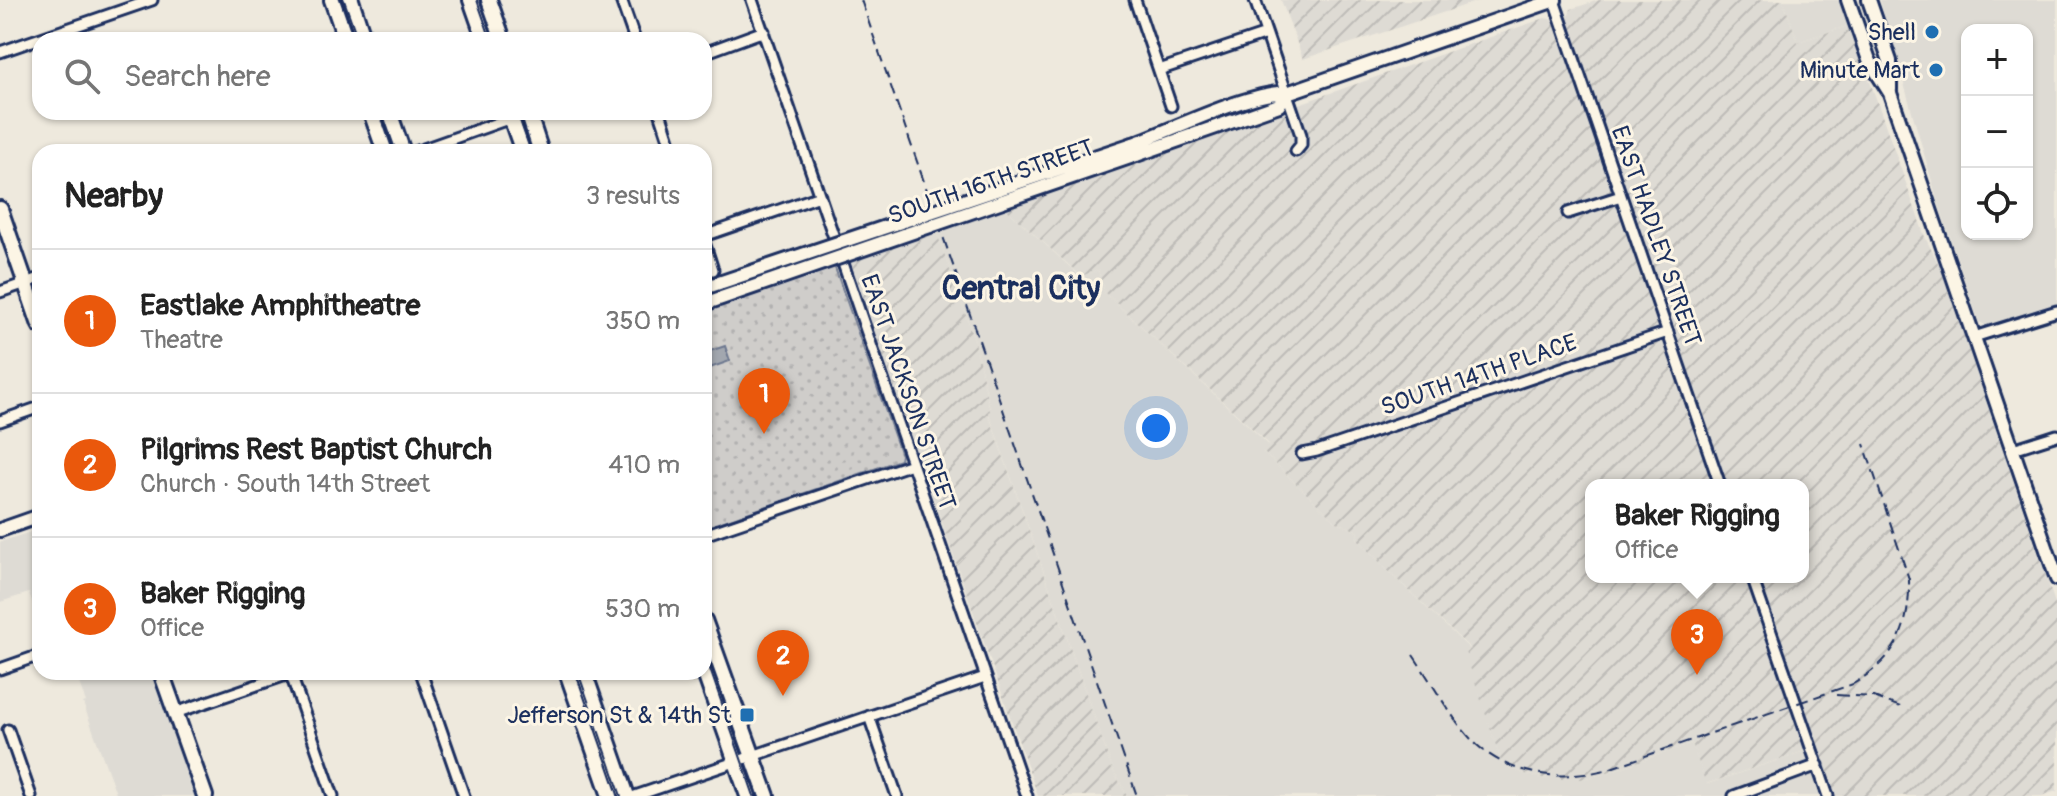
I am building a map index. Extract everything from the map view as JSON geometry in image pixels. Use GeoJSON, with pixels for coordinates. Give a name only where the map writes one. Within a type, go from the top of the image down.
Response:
{"type":"FeatureCollection","features":[{"type":"Feature","properties":{"kind":"main road"},"geometry":{"type":"LineString","coordinates":[[332,0],[343,32]]}},
{"type":"Feature","properties":{"kind":"main road"},"geometry":{"type":"LineString","coordinates":[[351,0],[361,32]]}},
{"type":"Feature","properties":{"kind":"main road"},"geometry":{"type":"LineString","coordinates":[[471,0],[482,32]]}},
{"type":"Feature","properties":{"kind":"main road"},"geometry":{"type":"LineString","coordinates":[[488,0],[492,32]]}},
{"type":"Feature","properties":{"kind":"main road"},"geometry":{"type":"LineString","coordinates":[[488,0],[500,32]]}},
{"type":"Feature","properties":{"kind":"main road","name":"SOUTH 16TH STREET"},"geometry":{"type":"LineString","coordinates":[[712,285],[1279,105],[1287,93],[1554,0]]}},
{"type":"Feature","properties":{"kind":"main road"},"geometry":{"type":"LineString","coordinates":[[1848,0],[1869,60],[1890,93],[2013,449],[2053,555],[2057,579]]}},
{"type":"Feature","properties":{"kind":"main road"},"geometry":{"type":"LineString","coordinates":[[1869,0],[1890,61],[1890,93]]}},
{"type":"Feature","properties":{"kind":"main road"},"geometry":{"type":"LineString","coordinates":[[374,120],[382,144]]}},
{"type":"Feature","properties":{"kind":"main road"},"geometry":{"type":"LineString","coordinates":[[392,120],[400,144]]}},
{"type":"Feature","properties":{"kind":"main road"},"geometry":{"type":"LineString","coordinates":[[512,120],[520,144]]}},
{"type":"Feature","properties":{"kind":"main road"},"geometry":{"type":"LineString","coordinates":[[531,120],[538,144]]}},
{"type":"Feature","properties":{"kind":"main road","name":"SOUTH 16TH STREET"},"geometry":{"type":"LineString","coordinates":[[712,301],[1135,150]]}},
{"type":"Feature","properties":{"kind":"main road"},"geometry":{"type":"LineString","coordinates":[[0,209],[32,279]]}},
{"type":"Feature","properties":{"kind":"main road"},"geometry":{"type":"LineString","coordinates":[[0,530],[32,519]]}},
{"type":"Feature","properties":{"kind":"main road"},"geometry":{"type":"LineString","coordinates":[[712,643],[767,796]]}},
{"type":"Feature","properties":{"kind":"main road"},"geometry":{"type":"LineString","coordinates":[[164,680],[205,796]]}},
{"type":"Feature","properties":{"kind":"main road"},"geometry":{"type":"LineString","coordinates":[[570,680],[610,796]]}},
{"type":"Feature","properties":{"kind":"main road"},"geometry":{"type":"LineString","coordinates":[[587,680],[627,796]]}},
{"type":"Feature","properties":{"kind":"main road"},"geometry":{"type":"LineString","coordinates":[[707,680],[748,796]]}},
{"type":"Feature","properties":{"kind":"street"},"geometry":{"type":"LineString","coordinates":[[58,32],[152,0]]}},
{"type":"Feature","properties":{"kind":"street"},"geometry":{"type":"LineString","coordinates":[[621,0],[632,32]]}},
{"type":"Feature","properties":{"kind":"street","name":"EAST JACKSON STREET"},"geometry":{"type":"LineString","coordinates":[[752,0],[1027,796]]}},
{"type":"Feature","properties":{"kind":"street"},"geometry":{"type":"LineString","coordinates":[[1135,0],[1171,106]]}},
{"type":"Feature","properties":{"kind":"street"},"geometry":{"type":"LineString","coordinates":[[1255,0],[1301,135],[1301,145],[1296,151]]}},
{"type":"Feature","properties":{"kind":"street","name":"EAST HADLEY STREET"},"geometry":{"type":"LineString","coordinates":[[1554,0],[1718,479]]}},
{"type":"Feature","properties":{"kind":"street"},"geometry":{"type":"LineString","coordinates":[[712,50],[764,31]]}},
{"type":"Feature","properties":{"kind":"street"},"geometry":{"type":"LineString","coordinates":[[1159,70],[1266,34]]}},
{"type":"Feature","properties":{"kind":"street"},"geometry":{"type":"LineString","coordinates":[[0,52],[32,41]]}},
{"type":"Feature","properties":{"kind":"street"},"geometry":{"type":"LineString","coordinates":[[436,144],[497,120]]}},
{"type":"Feature","properties":{"kind":"street"},"geometry":{"type":"LineString","coordinates":[[663,120],[670,144]]}},
{"type":"Feature","properties":{"kind":"street"},"geometry":{"type":"LineString","coordinates":[[712,233],[820,196]]}},
{"type":"Feature","properties":{"kind":"street"},"geometry":{"type":"LineString","coordinates":[[1568,213],[1621,196]]}},
{"type":"Feature","properties":{"kind":"street"},"geometry":{"type":"LineString","coordinates":[[0,292],[32,281]]}},
{"type":"Feature","properties":{"kind":"street"},"geometry":{"type":"LineString","coordinates":[[1974,337],[2057,311]]}},
{"type":"Feature","properties":{"kind":"street","name":"SOUTH 14TH PLACE"},"geometry":{"type":"LineString","coordinates":[[1302,454],[1668,332]]}},
{"type":"Feature","properties":{"kind":"street"},"geometry":{"type":"LineString","coordinates":[[0,421],[32,410]]}},
{"type":"Feature","properties":{"kind":"street"},"geometry":{"type":"LineString","coordinates":[[2013,449],[2057,435]]}},
{"type":"Feature","properties":{"kind":"street"},"geometry":{"type":"LineString","coordinates":[[712,532],[912,464]]}},
{"type":"Feature","properties":{"kind":"street"},"geometry":{"type":"LineString","coordinates":[[1754,583],[1828,796]]}},
{"type":"Feature","properties":{"kind":"street"},"geometry":{"type":"LineString","coordinates":[[0,669],[32,658]]}},
{"type":"Feature","properties":{"kind":"street"},"geometry":{"type":"LineString","coordinates":[[635,796],[985,677]]}},
{"type":"Feature","properties":{"kind":"street"},"geometry":{"type":"LineString","coordinates":[[175,713],[272,680]]}},
{"type":"Feature","properties":{"kind":"street"},"geometry":{"type":"LineString","coordinates":[[294,680],[333,796]]}},
{"type":"Feature","properties":{"kind":"street"},"geometry":{"type":"LineString","coordinates":[[424,680],[464,796]]}},
{"type":"Feature","properties":{"kind":"street"},"geometry":{"type":"LineString","coordinates":[[869,716],[897,796]]}},
{"type":"Feature","properties":{"kind":"street"},"geometry":{"type":"LineString","coordinates":[[8,730],[31,796]]}},
{"type":"Feature","properties":{"kind":"street"},"geometry":{"type":"LineString","coordinates":[[1734,796],[1818,765]]}},
{"type":"Feature","properties":{"kind":"shaded area"},"geometry":{"type":"Polygon","coordinates":[[[1281,0],[1481,0],[1303,59],[1281,0]]]}},
{"type":"Feature","properties":{"kind":"shaded area"},"geometry":{"type":"Polygon","coordinates":[[[1599,0],[1783,0],[1798,42],[1850,25],[1925,237],[1941,269],[2057,609],[2057,791],[2041,796],[1833,796],[1760,583],[1809,583],[1809,479],[1724,479],[1567,21],[1571,9],[1599,0]]]}},
{"type":"Feature","properties":{"kind":"shaded area"},"geometry":{"type":"Polygon","coordinates":[[[1783,0],[1841,0],[1850,25],[1798,42],[1783,0]]]}},
{"type":"Feature","properties":{"kind":"shaded area"},"geometry":{"type":"Polygon","coordinates":[[[1880,0],[2057,0],[2057,304],[1987,326],[1979,322],[1937,199],[1880,0]]]}},
{"type":"Feature","properties":{"kind":"shaded area"},"geometry":{"type":"Polygon","coordinates":[[[1545,18],[1550,19],[1557,26],[1712,479],[1585,479],[1585,583],[1747,583],[1805,751],[1706,784],[1692,743],[1581,779],[1548,779],[1502,764],[1465,652],[1471,649],[1387,570],[1357,538],[1359,532],[1335,521],[1262,451],[1269,444],[1105,293],[1098,270],[1081,276],[1004,207],[1545,18]]]}},
{"type":"Feature","properties":{"kind":"shaded area"},"geometry":{"type":"Polygon","coordinates":[[[1004,207],[1080,276],[1098,270],[1105,293],[1269,445],[1263,452],[1335,521],[1359,532],[1357,538],[1387,570],[1471,650],[1466,651],[1502,764],[1548,779],[1580,779],[1692,743],[1707,784],[1805,751],[1820,796],[1127,796],[1112,768],[988,411],[975,341],[936,230],[1004,207]]]}},
{"type":"Feature","properties":{"kind":"shaded area"},"geometry":{"type":"Polygon","coordinates":[[[936,230],[975,341],[988,412],[1112,768],[1127,796],[1038,796],[849,259],[936,230]]]}},
{"type":"Feature","properties":{"kind":"shaded area"},"geometry":{"type":"Polygon","coordinates":[[[834,265],[901,455],[900,460],[712,525],[712,306],[834,265]]]}},
{"type":"Feature","properties":{"kind":"shaded area"},"geometry":{"type":"Polygon","coordinates":[[[725,346],[730,361],[712,367],[712,350],[725,346]]]}},
{"type":"Feature","properties":{"kind":"shaded area"},"geometry":{"type":"Polygon","coordinates":[[[32,532],[32,601],[29,593],[0,602],[0,542],[32,532]]]}},
{"type":"Feature","properties":{"kind":"shaded area"},"geometry":{"type":"Polygon","coordinates":[[[78,680],[154,680],[194,796],[117,796],[83,703],[86,702],[78,680]]]}},
{"type":"Feature","properties":{"kind":"tram line"},"geometry":{"type":"LineString","coordinates":[[344,0],[355,32]]}},
{"type":"Feature","properties":{"kind":"tram line"},"geometry":{"type":"LineString","coordinates":[[477,0],[488,32]]}},
{"type":"Feature","properties":{"kind":"tram line"},"geometry":{"type":"LineString","coordinates":[[385,120],[393,144]]}},
{"type":"Feature","properties":{"kind":"tram line"},"geometry":{"type":"LineString","coordinates":[[520,120],[528,144]]}},
{"type":"Feature","properties":{"kind":"tram line"},"geometry":{"type":"LineString","coordinates":[[712,675],[754,796]]}},
{"type":"Feature","properties":{"kind":"tram line"},"geometry":{"type":"LineString","coordinates":[[581,680],[621,796]]}},
{"type":"Feature","properties":{"kind":"railway"},"geometry":{"type":"LineString","coordinates":[[861,0],[1137,796]]}},
{"type":"Feature","properties":{"kind":"railway"},"geometry":{"type":"LineString","coordinates":[[1413,655],[1452,715],[1477,745],[1506,764],[1538,774],[1572,775],[1605,770],[1853,684],[1880,664],[1898,640],[1909,597],[1909,579],[1864,444]]}},
{"type":"Feature","properties":{"kind":"railway"},"geometry":{"type":"LineString","coordinates":[[1836,695],[1874,697],[1903,708]]}},
{"type":"Feature","properties":{"kind":"place","name":"Shell"},"geometry":{"type":"Point","coordinates":[1932,32]}},
{"type":"Feature","properties":{"kind":"place","name":"Minute Mart"},"geometry":{"type":"Point","coordinates":[1936,70]}},
{"type":"Feature","properties":{"kind":"place","name":"Eastlake Amphitheatre"},"geometry":{"type":"Point","coordinates":[764,434]}},
{"type":"Feature","properties":{"kind":"place","name":"Baker Rigging"},"geometry":{"type":"Point","coordinates":[1697,675]}},
{"type":"Feature","properties":{"kind":"place","name":"Pilgrims Rest Baptist Church"},"geometry":{"type":"Point","coordinates":[783,696]}},
{"type":"Feature","properties":{"kind":"place","name":"Jefferson St & 14th St"},"geometry":{"type":"Point","coordinates":[747,715]}},
{"type":"Feature","properties":{"kind":"district","name":"Central City"},"geometry":{"type":"Point","coordinates":[1021,289]}}]}
